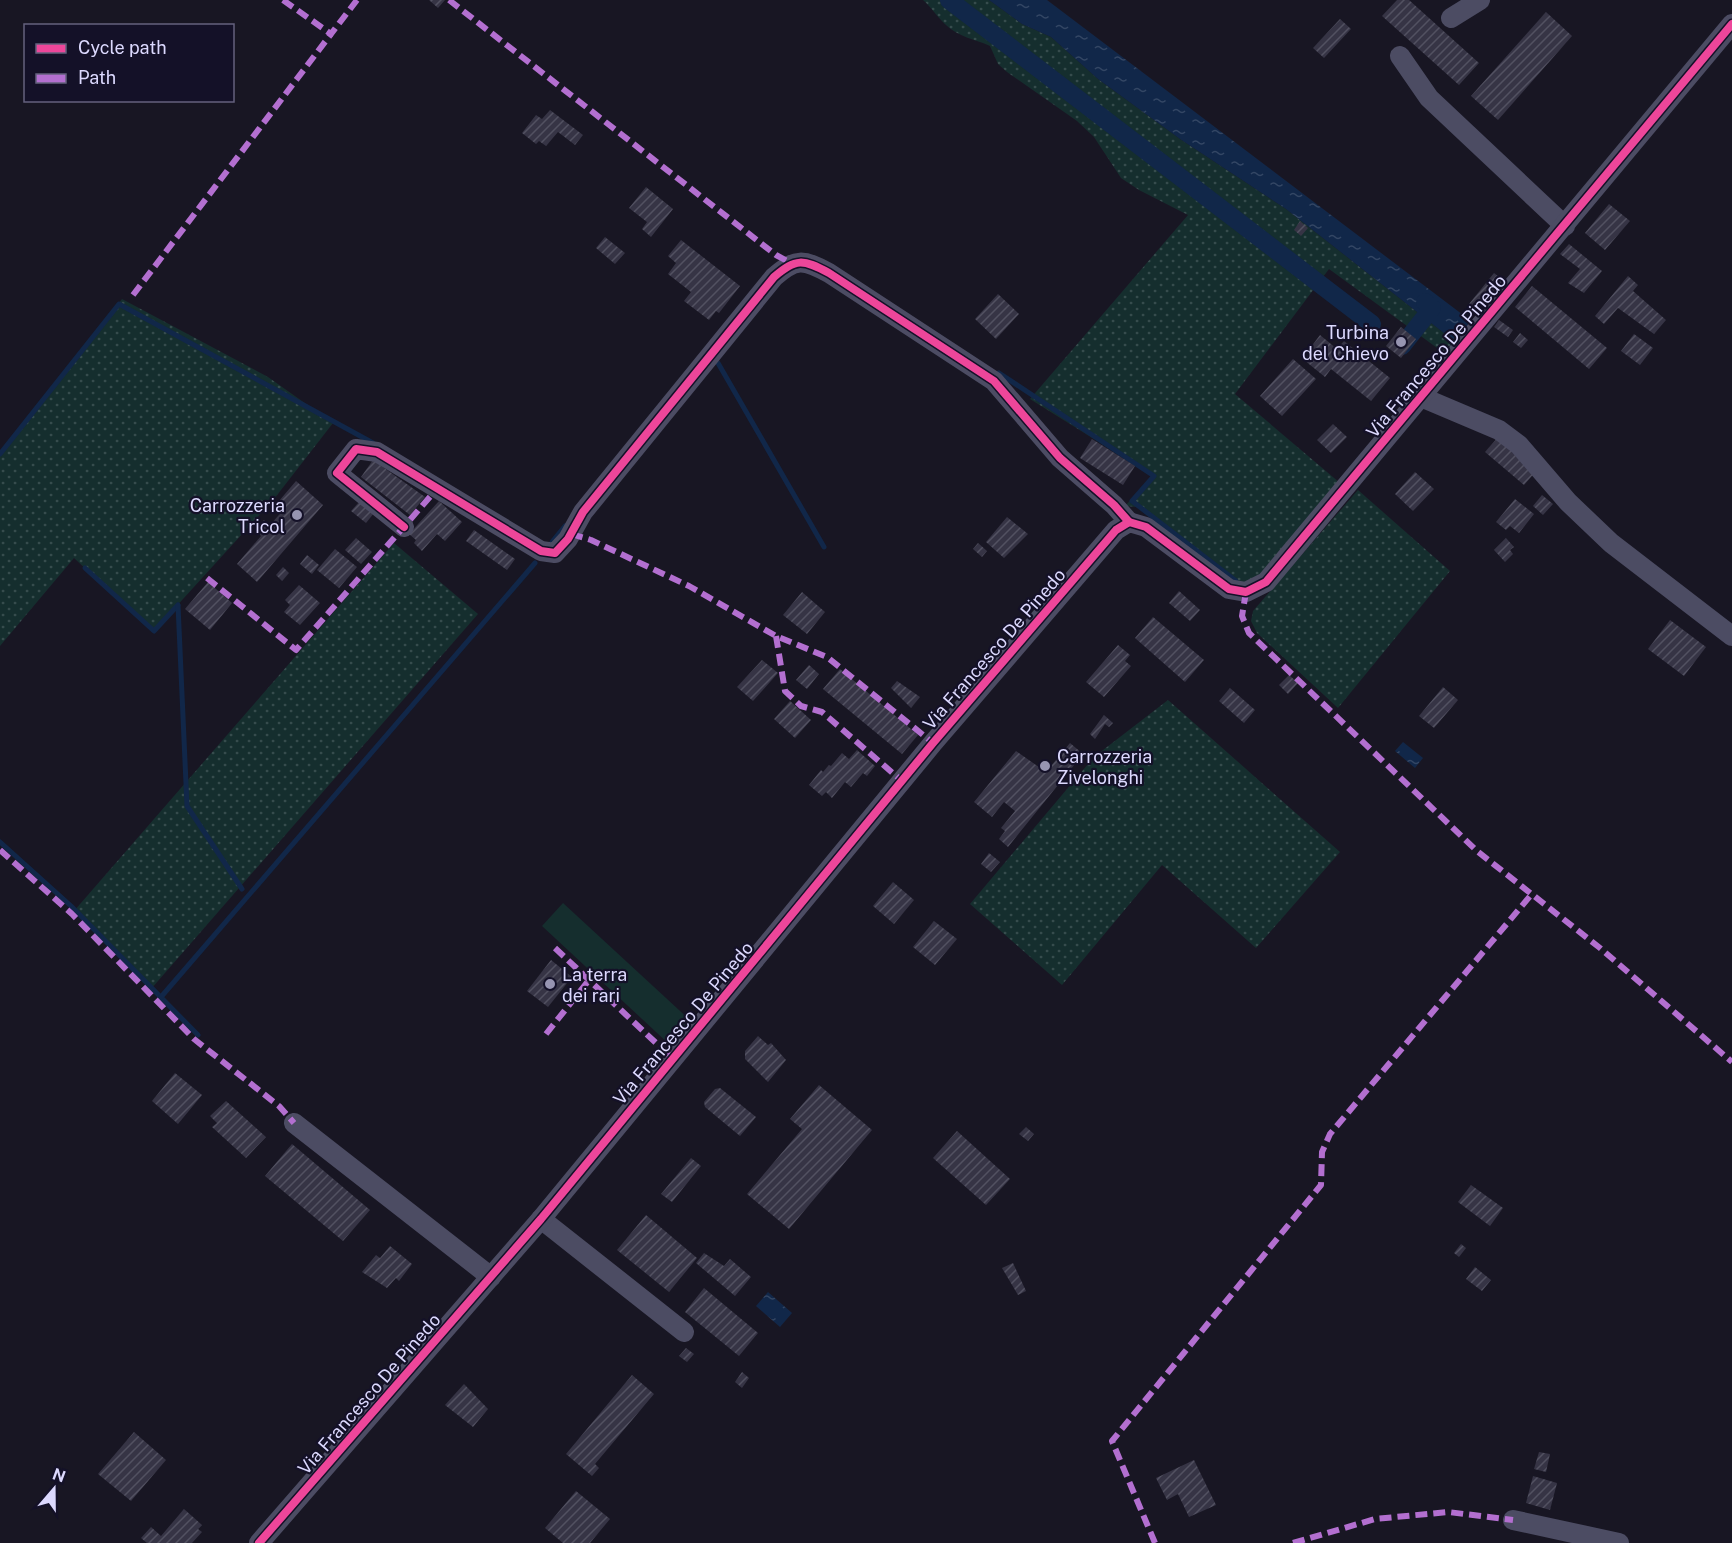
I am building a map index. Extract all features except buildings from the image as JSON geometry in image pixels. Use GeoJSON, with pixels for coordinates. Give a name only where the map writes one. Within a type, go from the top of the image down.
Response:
{"type":"FeatureCollection","features":[{"type":"Feature","properties":{"kind":"street"},"geometry":{"type":"LineString","coordinates":[[1451,18],[1480,0]]}},
{"type":"Feature","properties":{"kind":"street","name":"Via Francesco De Pinedo"},"geometry":{"type":"LineString","coordinates":[[405,527],[338,473],[356,449],[377,452],[541,551],[555,553],[568,539],[583,512],[774,277],[791,262],[803,262],[829,273],[994,381],[1060,458],[1114,505],[1129,522],[1146,527],[1229,589],[1246,592],[1266,582],[1482,327],[1732,24]]}},
{"type":"Feature","properties":{"kind":"street"},"geometry":{"type":"LineString","coordinates":[[1400,56],[1429,98],[1565,226]]}},
{"type":"Feature","properties":{"kind":"street","name":"Via Francesco De Pinedo"},"geometry":{"type":"LineString","coordinates":[[1421,397],[1499,430],[1519,445],[1568,502],[1611,543],[1732,636]]}},
{"type":"Feature","properties":{"kind":"street","name":"Via Francesco De Pinedo"},"geometry":{"type":"LineString","coordinates":[[259,1543],[541,1219],[933,743],[1116,530],[1129,522]]}},
{"type":"Feature","properties":{"kind":"street"},"geometry":{"type":"LineString","coordinates":[[294,1123],[491,1277]]}},
{"type":"Feature","properties":{"kind":"street"},"geometry":{"type":"LineString","coordinates":[[541,1219],[684,1332]]}},
{"type":"Feature","properties":{"kind":"street"},"geometry":{"type":"LineString","coordinates":[[1513,1520],[1619,1543]]}},
{"type":"Feature","properties":{"kind":"green space"},"geometry":{"type":"Polygon","coordinates":[[[923,0],[989,0],[1022,24],[1051,37],[1098,79],[1180,139],[1286,209],[1454,341],[1444,353],[1329,269],[1235,394],[1340,483],[1259,578],[1244,584],[1235,581],[1137,507],[1125,506],[1153,476],[1030,399],[1188,215],[1139,190],[1121,178],[1094,137],[1077,121],[1007,72],[998,64],[990,46],[951,29],[923,0]]]}},
{"type":"Feature","properties":{"kind":"green space"},"geometry":{"type":"Polygon","coordinates":[[[122,299],[268,377],[333,423],[274,499],[153,632],[74,558],[0,646],[0,454],[122,299]]]}},
{"type":"Feature","properties":{"kind":"green space"},"geometry":{"type":"Polygon","coordinates":[[[1358,490],[1450,571],[1338,708],[1257,633],[1251,621],[1253,611],[1358,490]]]}},
{"type":"Feature","properties":{"kind":"green space"},"geometry":{"type":"Polygon","coordinates":[[[394,543],[478,614],[151,989],[74,911],[394,543]]]}},
{"type":"Feature","properties":{"kind":"green space"},"geometry":{"type":"Polygon","coordinates":[[[1168,700],[1340,852],[1256,948],[1162,865],[1062,985],[970,904],[1094,757],[1168,700]]]}},
{"type":"Feature","properties":{"kind":"green space"},"geometry":{"type":"Polygon","coordinates":[[[563,903],[692,1022],[670,1045],[542,926],[563,903]]]}},
{"type":"Feature","properties":{"kind":"water"},"geometry":{"type":"Polygon","coordinates":[[[989,0],[1047,0],[1471,321],[1454,341],[1286,209],[1180,139],[1098,79],[1051,37],[1022,24],[989,0]]]}},
{"type":"Feature","properties":{"kind":"water"},"geometry":{"type":"Polygon","coordinates":[[[1403,742],[1423,758],[1415,768],[1395,751],[1403,742]]]}},
{"type":"Feature","properties":{"kind":"water"},"geometry":{"type":"Polygon","coordinates":[[[768,1292],[792,1313],[780,1327],[756,1306],[768,1292]]]}},
{"type":"Feature","properties":{"kind":"waterway"},"geometry":{"type":"LineString","coordinates":[[949,0],[1372,324]]}},
{"type":"Feature","properties":{"kind":"waterway"},"geometry":{"type":"LineString","coordinates":[[1402,346],[1432,308],[1425,302]]}},
{"type":"Feature","properties":{"kind":"waterway"},"geometry":{"type":"LineString","coordinates":[[0,454],[119,304],[373,443]]}},
{"type":"Feature","properties":{"kind":"waterway"},"geometry":{"type":"LineString","coordinates":[[718,363],[824,547]]}},
{"type":"Feature","properties":{"kind":"waterway"},"geometry":{"type":"LineString","coordinates":[[999,373],[1154,476],[1132,501],[1236,581]]}},
{"type":"Feature","properties":{"kind":"waterway"},"geometry":{"type":"LineString","coordinates":[[552,542],[565,526]]}},
{"type":"Feature","properties":{"kind":"waterway"},"geometry":{"type":"LineString","coordinates":[[161,997],[535,563]]}},
{"type":"Feature","properties":{"kind":"waterway"},"geometry":{"type":"LineString","coordinates":[[85,568],[154,631],[178,605]]}},
{"type":"Feature","properties":{"kind":"waterway"},"geometry":{"type":"LineString","coordinates":[[178,605],[187,806],[242,889]]}},
{"type":"Feature","properties":{"kind":"waterway"},"geometry":{"type":"LineString","coordinates":[[0,842],[71,906],[198,1035]]}},
{"type":"Feature","properties":{"kind":"marked path"},"geometry":{"type":"LineString","coordinates":[[283,0],[331,34],[357,0]]}},
{"type":"Feature","properties":{"kind":"marked path"},"geometry":{"type":"LineString","coordinates":[[449,0],[776,255],[791,263]]}},
{"type":"Feature","properties":{"kind":"marked path"},"geometry":{"type":"LineString","coordinates":[[133,295],[331,34]]}},
{"type":"Feature","properties":{"kind":"marked path"},"geometry":{"type":"LineString","coordinates":[[207,578],[296,650],[436,490]]}},
{"type":"Feature","properties":{"kind":"marked path"},"geometry":{"type":"LineString","coordinates":[[571,534],[591,540],[689,586],[776,636],[827,657],[933,743]]}},
{"type":"Feature","properties":{"kind":"marked path"},"geometry":{"type":"LineString","coordinates":[[1246,592],[1242,616],[1249,633],[1477,851],[1600,948],[1732,1062]]}},
{"type":"Feature","properties":{"kind":"marked path"},"geometry":{"type":"LineString","coordinates":[[776,636],[785,691],[801,706],[822,712],[902,781]]}},
{"type":"Feature","properties":{"kind":"marked path"},"geometry":{"type":"LineString","coordinates":[[0,850],[72,914],[194,1039],[279,1106],[294,1123]]}},
{"type":"Feature","properties":{"kind":"marked path"},"geometry":{"type":"LineString","coordinates":[[1155,1543],[1112,1441],[1321,1185],[1322,1152],[1330,1134],[1531,895]]}},
{"type":"Feature","properties":{"kind":"marked path"},"geometry":{"type":"LineString","coordinates":[[555,948],[673,1059]]}},
{"type":"Feature","properties":{"kind":"marked path"},"geometry":{"type":"LineString","coordinates":[[546,1034],[589,980]]}},
{"type":"Feature","properties":{"kind":"marked path"},"geometry":{"type":"LineString","coordinates":[[1293,1543],[1375,1519],[1448,1512],[1513,1520]]}},
{"type":"Feature","properties":{"kind":"cycle path"},"geometry":{"type":"LineString","coordinates":[[259,1543],[541,1219],[933,743],[1116,530],[1129,522],[1146,527],[1229,589],[1246,592],[1266,582],[1732,24]]}},
{"type":"Feature","properties":{"kind":"cycle path"},"geometry":{"type":"LineString","coordinates":[[404,527],[337,473],[356,449],[377,452],[541,551],[555,553],[568,539],[583,512],[774,277],[788,266],[800,263],[813,265],[829,273],[994,381],[1060,458],[1114,505],[1129,522]]}},
{"type":"Feature","properties":{"kind":"place","name":"Turbina del Chievo"},"geometry":{"type":"Point","coordinates":[1401,342]}},
{"type":"Feature","properties":{"kind":"place","name":"Carrozzeria Tricol"},"geometry":{"type":"Point","coordinates":[297,515]}},
{"type":"Feature","properties":{"kind":"place","name":"Carrozzeria Zivelonghi"},"geometry":{"type":"Point","coordinates":[1045,766]}},
{"type":"Feature","properties":{"kind":"place","name":"La terra dei rari"},"geometry":{"type":"Point","coordinates":[550,984]}}]}
